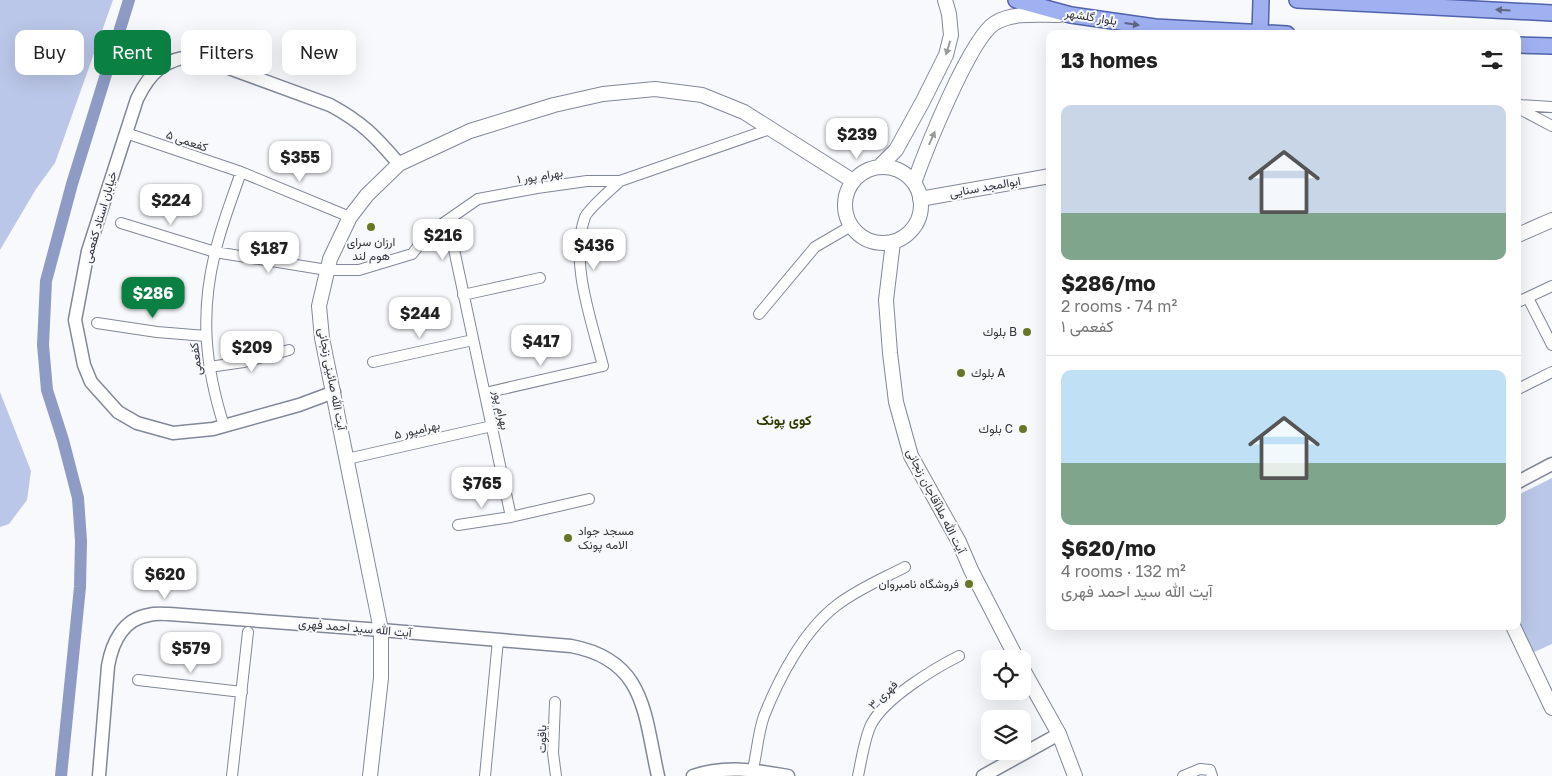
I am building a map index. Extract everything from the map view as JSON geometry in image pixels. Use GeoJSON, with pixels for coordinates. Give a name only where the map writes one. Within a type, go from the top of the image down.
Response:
{"type":"FeatureCollection","features":[{"type":"Feature","properties":{"kind":"main road"},"geometry":{"type":"LineString","coordinates":[[879,168],[896,150],[946,55],[951,35],[949,14],[945,0]]}},
{"type":"Feature","properties":{"kind":"main road","name":"بلوار گلشهر"},"geometry":{"type":"LineString","coordinates":[[1016,0],[1071,16],[1154,27],[1207,30]]}},
{"type":"Feature","properties":{"kind":"main road"},"geometry":{"type":"LineString","coordinates":[[1260,30],[1261,0]]}},
{"type":"Feature","properties":{"kind":"main road"},"geometry":{"type":"LineString","coordinates":[[1297,0],[1552,13]]}},
{"type":"Feature","properties":{"kind":"main road"},"geometry":{"type":"LineString","coordinates":[[914,183],[921,162],[969,56],[993,24],[1010,17],[1030,15],[1071,16]]}},
{"type":"Feature","properties":{"kind":"main road"},"geometry":{"type":"LineString","coordinates":[[1521,44],[1552,46]]}},
{"type":"Feature","properties":{"kind":"main road","name":"آیت الله صائینی زنجانی"},"geometry":{"type":"LineString","coordinates":[[370,776],[381,678],[381,630],[322,338],[319,306],[330,259],[350,217],[367,194],[399,164],[470,131],[554,105],[603,94],[655,89],[702,94],[744,112],[853,181]]}},
{"type":"Feature","properties":{"kind":"main road"},"geometry":{"type":"LineString","coordinates":[[879,168],[889,168],[898,171],[914,183],[920,199],[921,208],[915,226],[902,239],[893,242],[877,243],[862,237],[850,226],[844,208],[848,189],[853,181],[861,174],[879,168]]}},
{"type":"Feature","properties":{"kind":"main road","name":"ابوالمجد سنایی"},"geometry":{"type":"LineString","coordinates":[[920,199],[1046,177]]}},
{"type":"Feature","properties":{"kind":"main road"},"geometry":{"type":"LineString","coordinates":[[1521,234],[1552,220]]}},
{"type":"Feature","properties":{"kind":"main road","name":"آیت الله ملاآقاجان زنجانی"},"geometry":{"type":"LineString","coordinates":[[893,242],[886,300],[896,402],[907,446],[1012,650]]}},
{"type":"Feature","properties":{"kind":"main road"},"geometry":{"type":"LineString","coordinates":[[1516,630],[1552,708]]}},
{"type":"Feature","properties":{"kind":"main road"},"geometry":{"type":"LineString","coordinates":[[1031,684],[1059,734],[1075,776]]}},
{"type":"Feature","properties":{"kind":"street","name":"خیابان استاد کفعمی"},"geometry":{"type":"LineString","coordinates":[[334,392],[299,405],[224,426],[190,432],[173,433],[137,423],[118,412],[106,399],[91,382],[84,365],[75,320],[82,294],[88,251],[137,99],[153,73],[174,59],[196,56],[330,105],[350,116],[374,135],[399,164]]}},
{"type":"Feature","properties":{"kind":"street"},"geometry":{"type":"LineString","coordinates":[[1521,107],[1552,107]]}},
{"type":"Feature","properties":{"kind":"street"},"geometry":{"type":"LineString","coordinates":[[1521,109],[1552,126]]}},
{"type":"Feature","properties":{"kind":"street","name":"بهرام پور ۱"},"geometry":{"type":"LineString","coordinates":[[121,223],[215,252],[327,270],[359,270],[412,254],[429,233],[478,200],[571,183],[620,181],[770,128]]}},
{"type":"Feature","properties":{"kind":"street","name":"کفعمی ۵"},"geometry":{"type":"LineString","coordinates":[[126,133],[240,172],[350,217]]}},
{"type":"Feature","properties":{"kind":"street","name":"کفعمی"},"geometry":{"type":"LineString","coordinates":[[224,426],[213,392],[209,367],[206,336],[207,305],[215,252],[240,172]]}},
{"type":"Feature","properties":{"kind":"street"},"geometry":{"type":"LineString","coordinates":[[485,393],[603,366],[582,281],[580,244],[585,215],[620,181]]}},
{"type":"Feature","properties":{"kind":"street","name":"بهرام پور"},"geometry":{"type":"LineString","coordinates":[[448,221],[511,516]]}},
{"type":"Feature","properties":{"kind":"street"},"geometry":{"type":"LineString","coordinates":[[758,314],[814,247],[850,226]]}},
{"type":"Feature","properties":{"kind":"street"},"geometry":{"type":"LineString","coordinates":[[464,294],[540,278]]}},
{"type":"Feature","properties":{"kind":"street"},"geometry":{"type":"LineString","coordinates":[[1521,301],[1552,286]]}},
{"type":"Feature","properties":{"kind":"street"},"geometry":{"type":"LineString","coordinates":[[1528,298],[1552,345]]}},
{"type":"Feature","properties":{"kind":"street"},"geometry":{"type":"LineString","coordinates":[[97,323],[157,332],[206,336]]}},
{"type":"Feature","properties":{"kind":"street"},"geometry":{"type":"LineString","coordinates":[[373,362],[473,340]]}},
{"type":"Feature","properties":{"kind":"street"},"geometry":{"type":"LineString","coordinates":[[209,367],[244,362],[289,350]]}},
{"type":"Feature","properties":{"kind":"street"},"geometry":{"type":"LineString","coordinates":[[1521,387],[1552,372]]}},
{"type":"Feature","properties":{"kind":"street","name":"بهرامپور ۵"},"geometry":{"type":"LineString","coordinates":[[347,459],[492,426]]}},
{"type":"Feature","properties":{"kind":"street"},"geometry":{"type":"LineString","coordinates":[[1521,480],[1552,464]]}},
{"type":"Feature","properties":{"kind":"street"},"geometry":{"type":"LineString","coordinates":[[458,525],[589,499]]}},
{"type":"Feature","properties":{"kind":"street"},"geometry":{"type":"LineString","coordinates":[[753,769],[764,718],[789,663],[816,624],[837,605],[904,567]]}},
{"type":"Feature","properties":{"kind":"street","name":"آیت الله سید احمد فهری"},"geometry":{"type":"LineString","coordinates":[[99,776],[110,650],[121,632],[135,620],[148,614],[381,630],[571,646],[590,650],[607,658],[622,669],[634,684],[642,702],[658,776]]}},
{"type":"Feature","properties":{"kind":"street"},"geometry":{"type":"LineString","coordinates":[[232,776],[248,632]]}},
{"type":"Feature","properties":{"kind":"street"},"geometry":{"type":"LineString","coordinates":[[485,776],[498,640]]}},
{"type":"Feature","properties":{"kind":"street","name":"فهری ۳"},"geometry":{"type":"LineString","coordinates":[[858,776],[872,723],[888,704],[911,686],[958,656]]}},
{"type":"Feature","properties":{"kind":"street"},"geometry":{"type":"LineString","coordinates":[[138,680],[242,692]]}},
{"type":"Feature","properties":{"kind":"street","name":"یاقوت"},"geometry":{"type":"LineString","coordinates":[[556,702],[553,752],[556,776]]}},
{"type":"Feature","properties":{"kind":"street"},"geometry":{"type":"LineString","coordinates":[[983,776],[1059,734]]}},
{"type":"Feature","properties":{"kind":"street"},"geometry":{"type":"LineString","coordinates":[[693,776],[707,771],[753,769],[788,776]]}},
{"type":"Feature","properties":{"kind":"street"},"geometry":{"type":"LineString","coordinates":[[1183,776],[1200,769],[1210,770],[1212,776]]}},
{"type":"Feature","properties":{"kind":"shaded area"},"geometry":{"type":"Polygon","coordinates":[[[0,0],[113,0],[102,30],[94,30],[94,53],[55,163],[36,189],[0,250],[0,0]]]}},
{"type":"Feature","properties":{"kind":"shaded area"},"geometry":{"type":"Polygon","coordinates":[[[0,392],[31,471],[27,500],[9,524],[0,527],[0,392]]]}},
{"type":"Feature","properties":{"kind":"shaded area"},"geometry":{"type":"Polygon","coordinates":[[[1552,478],[1552,644],[1530,654],[1520,630],[1521,494],[1552,478]]]}},
{"type":"Feature","properties":{"kind":"waterway"},"geometry":{"type":"LineString","coordinates":[[61,776],[80,587],[81,541],[78,498],[63,440],[47,390],[43,345],[46,281],[72,184],[129,0]]}},
{"type":"Feature","properties":{"kind":"place","name":"ارزان سرای هوم لند"},"geometry":{"type":"Point","coordinates":[371,227]}},
{"type":"Feature","properties":{"kind":"place","name":"بلوك B"},"geometry":{"type":"Point","coordinates":[1027,332]}},
{"type":"Feature","properties":{"kind":"place","name":"بلوك A"},"geometry":{"type":"Point","coordinates":[961,373]}},
{"type":"Feature","properties":{"kind":"place","name":"بلوك C"},"geometry":{"type":"Point","coordinates":[1023,429]}},
{"type":"Feature","properties":{"kind":"place","name":"مسجد جواد الامه پونک"},"geometry":{"type":"Point","coordinates":[568,538]}},
{"type":"Feature","properties":{"kind":"place","name":"فروشگاه نامبروان"},"geometry":{"type":"Point","coordinates":[969,584]}},
{"type":"Feature","properties":{"kind":"district","name":"کوی پونک"},"geometry":{"type":"Point","coordinates":[784,420]}}]}
